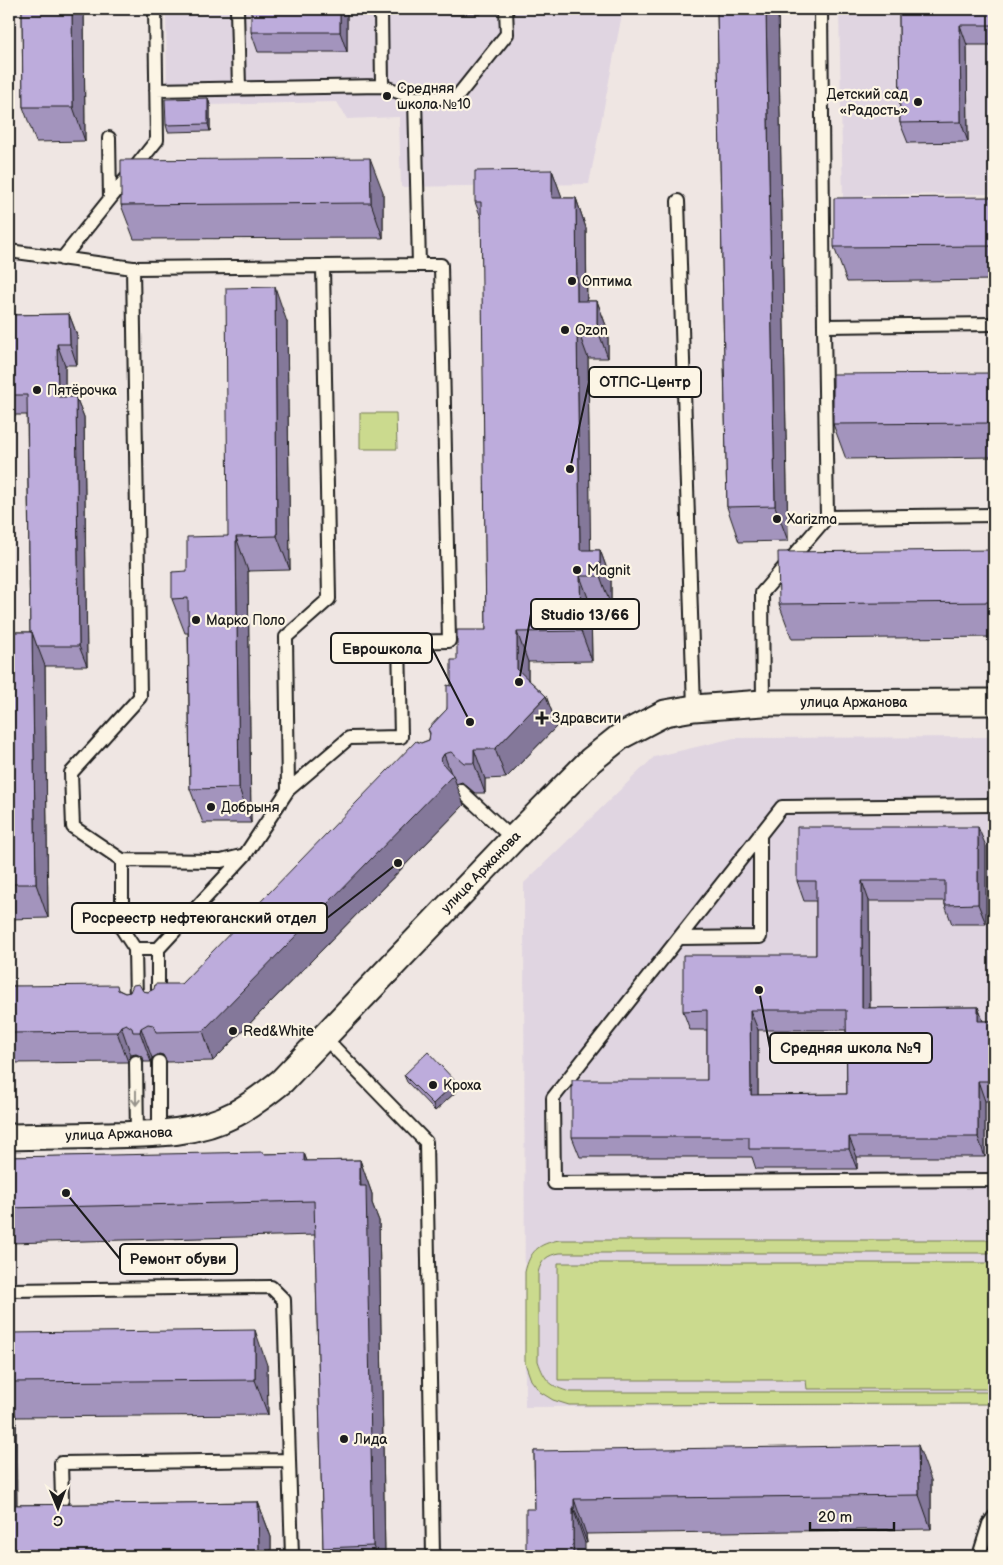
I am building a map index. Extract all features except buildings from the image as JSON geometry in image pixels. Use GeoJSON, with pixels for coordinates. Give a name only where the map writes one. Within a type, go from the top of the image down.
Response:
{"type":"FeatureCollection","features":[{"type":"Feature","properties":{"kind":"street","name":"улица Аржанова"},"geometry":{"type":"LineString","coordinates":[[9,1137],[148,1134],[206,1126],[235,1115],[256,1102],[282,1081],[591,760],[621,736],[665,713],[694,708],[763,703],[994,702]]}},
{"type":"Feature","properties":{"kind":"lane"},"geometry":{"type":"LineString","coordinates":[[62,259],[157,140],[155,9]]}},
{"type":"Feature","properties":{"kind":"lane"},"geometry":{"type":"LineString","coordinates":[[238,9],[239,88]]}},
{"type":"Feature","properties":{"kind":"lane"},"geometry":{"type":"LineString","coordinates":[[381,9],[382,86]]}},
{"type":"Feature","properties":{"kind":"lane"},"geometry":{"type":"LineString","coordinates":[[156,90],[382,86],[415,98],[456,98],[507,34],[506,9]]}},
{"type":"Feature","properties":{"kind":"lane"},"geometry":{"type":"LineString","coordinates":[[763,703],[762,593],[827,517],[821,9]]}},
{"type":"Feature","properties":{"kind":"lane"},"geometry":{"type":"LineString","coordinates":[[415,98],[419,265]]}},
{"type":"Feature","properties":{"kind":"lane"},"geometry":{"type":"LineString","coordinates":[[109,138],[110,199]]}},
{"type":"Feature","properties":{"kind":"lane"},"geometry":{"type":"LineString","coordinates":[[678,201],[694,708]]}},
{"type":"Feature","properties":{"kind":"lane"},"geometry":{"type":"LineString","coordinates":[[9,251],[133,268],[441,265],[449,641],[399,642],[401,736]]}},
{"type":"Feature","properties":{"kind":"lane"},"geometry":{"type":"LineString","coordinates":[[288,790],[286,637],[329,599],[323,267]]}},
{"type":"Feature","properties":{"kind":"lane"},"geometry":{"type":"LineString","coordinates":[[133,268],[140,697],[71,773],[73,827],[122,860],[221,861],[246,855]]}},
{"type":"Feature","properties":{"kind":"lane"},"geometry":{"type":"LineString","coordinates":[[824,326],[994,324]]}},
{"type":"Feature","properties":{"kind":"lane"},"geometry":{"type":"LineString","coordinates":[[827,517],[994,515]]}},
{"type":"Feature","properties":{"kind":"lane"},"geometry":{"type":"LineString","coordinates":[[158,1014],[158,949],[246,855],[288,790],[349,738],[401,736],[414,748]]}},
{"type":"Feature","properties":{"kind":"lane"},"geometry":{"type":"LineString","coordinates":[[460,790],[513,839]]}},
{"type":"Feature","properties":{"kind":"lane"},"geometry":{"type":"LineString","coordinates":[[994,805],[782,807],[553,1098],[554,1183],[994,1180]]}},
{"type":"Feature","properties":{"kind":"lane"},"geometry":{"type":"LineString","coordinates":[[679,938],[760,937],[760,834]]}},
{"type":"Feature","properties":{"kind":"lane"},"geometry":{"type":"LineString","coordinates":[[122,860],[122,929],[136,949],[136,1014]]}},
{"type":"Feature","properties":{"kind":"lane"},"geometry":{"type":"LineString","coordinates":[[136,949],[158,949]]}},
{"type":"Feature","properties":{"kind":"lane"},"geometry":{"type":"LineString","coordinates":[[324,1037],[426,1142],[433,1556]]}},
{"type":"Feature","properties":{"kind":"lane"},"geometry":{"type":"LineString","coordinates":[[136,1062],[148,1134]]}},
{"type":"Feature","properties":{"kind":"lane"},"geometry":{"type":"LineString","coordinates":[[148,1134],[159,1062]]}},
{"type":"Feature","properties":{"kind":"lane"},"geometry":{"type":"LineString","coordinates":[[9,1290],[271,1287],[284,1300],[292,1556]]}},
{"type":"Feature","properties":{"kind":"lane"},"geometry":{"type":"LineString","coordinates":[[62,1500],[61,1463],[289,1460]]}},
{"type":"Feature","properties":{"kind":"lane"},"geometry":{"type":"LineString","coordinates":[[979,1556],[989,1524],[994,1517]]}},
{"type":"Feature","properties":{"kind":"shaded area","name":"Средняя школа №10"},"geometry":{"type":"Polygon","coordinates":[[[166,9],[623,9],[589,184],[401,187],[399,117],[347,119],[337,102],[167,106],[166,9]]]}},
{"type":"Feature","properties":{"kind":"shaded area","name":"Детский сад «Радость»"},"geometry":{"type":"Polygon","coordinates":[[[839,9],[994,9],[994,194],[863,195],[863,201],[843,201],[839,9]]]}},
{"type":"Feature","properties":{"kind":"shaded area"},"geometry":{"type":"Polygon","coordinates":[[[994,737],[994,1405],[525,1407],[524,883],[654,757],[734,738],[994,737]]]}},
{"type":"Feature","properties":{"kind":"green space"},"geometry":{"type":"Polygon","coordinates":[[[360,413],[396,413],[397,449],[360,449],[360,413]]]}},
{"type":"Feature","properties":{"kind":"green space"},"geometry":{"type":"Polygon","coordinates":[[[559,1240],[994,1240],[994,1253],[555,1254],[543,1261],[538,1273],[538,1361],[549,1382],[570,1392],[994,1392],[994,1404],[569,1405],[553,1400],[540,1392],[531,1380],[525,1363],[525,1272],[529,1259],[540,1246],[559,1240]]]}},
{"type":"Feature","properties":{"kind":"green space"},"geometry":{"type":"Polygon","coordinates":[[[558,1263],[994,1263],[994,1389],[807,1389],[806,1380],[558,1380],[558,1263]]]}},
{"type":"Feature","properties":{"kind":"place","name":"Средняя школа №10"},"geometry":{"type":"Point","coordinates":[387,96]}},
{"type":"Feature","properties":{"kind":"place","name":"Детский сад «Радость»"},"geometry":{"type":"Point","coordinates":[918,102]}},
{"type":"Feature","properties":{"kind":"place","name":"Оптима"},"geometry":{"type":"Point","coordinates":[572,281]}},
{"type":"Feature","properties":{"kind":"place","name":"Ozon"},"geometry":{"type":"Point","coordinates":[565,330]}},
{"type":"Feature","properties":{"kind":"place","name":"Пятёрочка"},"geometry":{"type":"Point","coordinates":[37,390]}},
{"type":"Feature","properties":{"kind":"place","name":"ОТПС-Центр"},"geometry":{"type":"Point","coordinates":[570,469]}},
{"type":"Feature","properties":{"kind":"place","name":"Xarizma"},"geometry":{"type":"Point","coordinates":[777,519]}},
{"type":"Feature","properties":{"kind":"place","name":"Magnit"},"geometry":{"type":"Point","coordinates":[577,570]}},
{"type":"Feature","properties":{"kind":"place","name":"Марко Поло"},"geometry":{"type":"Point","coordinates":[196,620]}},
{"type":"Feature","properties":{"kind":"place","name":"Studio 13/66"},"geometry":{"type":"Point","coordinates":[519,682]}},
{"type":"Feature","properties":{"kind":"place","name":"Здравсити"},"geometry":{"type":"Point","coordinates":[542,718]}},
{"type":"Feature","properties":{"kind":"place","name":"Еврошкола"},"geometry":{"type":"Point","coordinates":[470,722]}},
{"type":"Feature","properties":{"kind":"place","name":"Добрыня"},"geometry":{"type":"Point","coordinates":[211,807]}},
{"type":"Feature","properties":{"kind":"place","name":"Росреестр нефтеюганский отдел"},"geometry":{"type":"Point","coordinates":[398,863]}},
{"type":"Feature","properties":{"kind":"place","name":"Средняя школа №9"},"geometry":{"type":"Point","coordinates":[759,990]}},
{"type":"Feature","properties":{"kind":"place","name":"Red&White"},"geometry":{"type":"Point","coordinates":[233,1031]}},
{"type":"Feature","properties":{"kind":"place","name":"Кроха"},"geometry":{"type":"Point","coordinates":[433,1085]}},
{"type":"Feature","properties":{"kind":"place","name":"Ремонт обуви"},"geometry":{"type":"Point","coordinates":[66,1193]}},
{"type":"Feature","properties":{"kind":"place","name":"Лида"},"geometry":{"type":"Point","coordinates":[344,1439]}}]}
